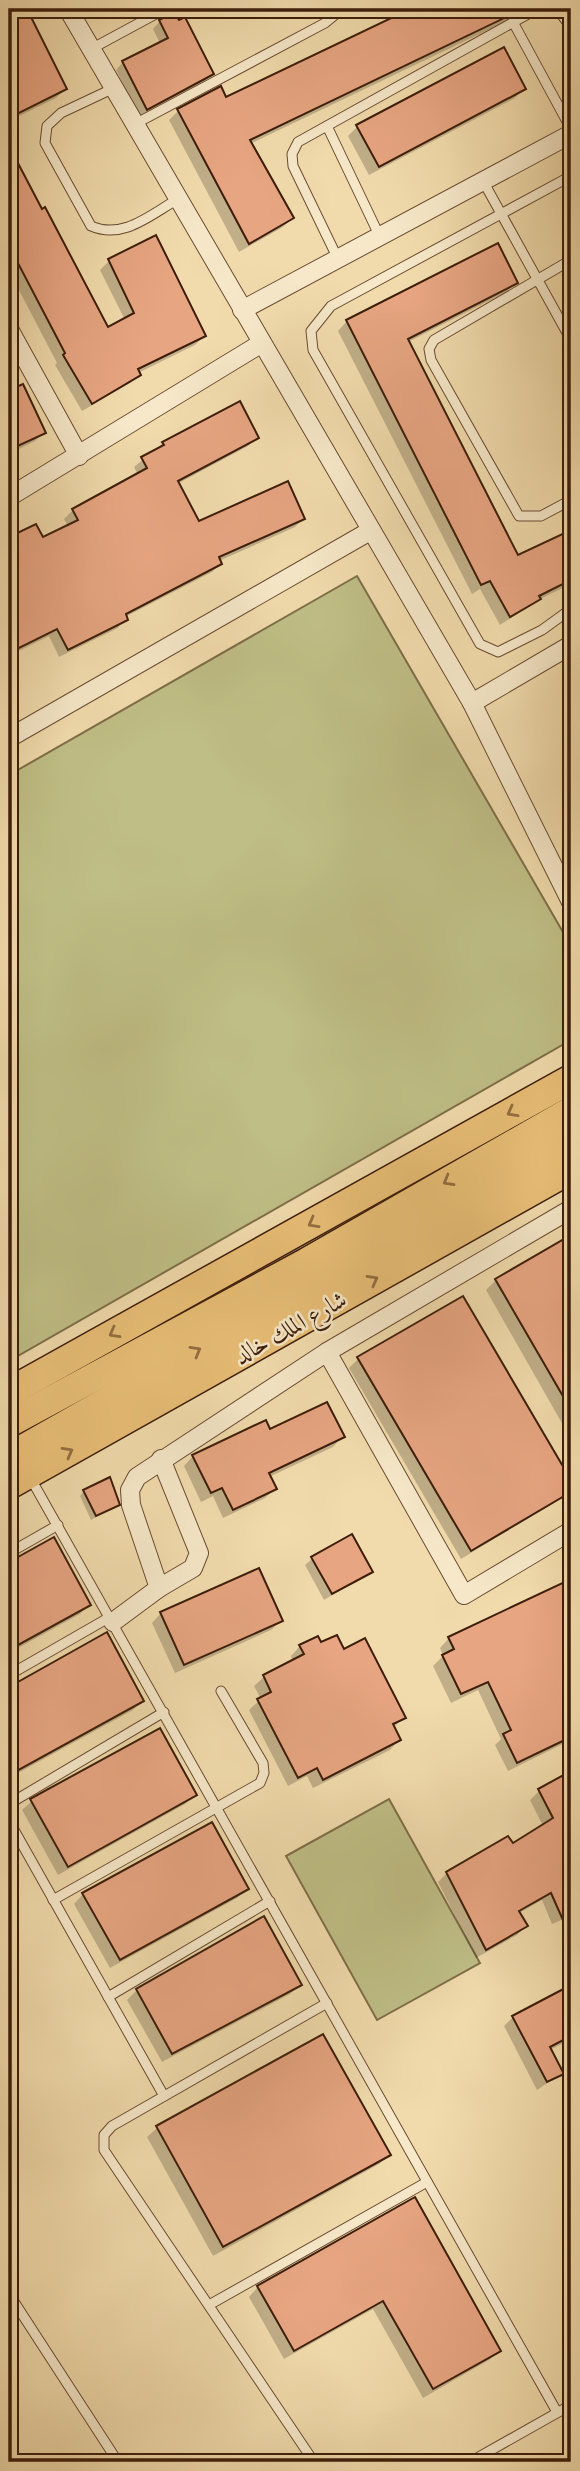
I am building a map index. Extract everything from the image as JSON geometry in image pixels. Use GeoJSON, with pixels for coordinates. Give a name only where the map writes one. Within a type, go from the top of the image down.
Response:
{"type":"FeatureCollection","features":[{"type":"Feature","properties":{"kind":"main road"},"geometry":{"type":"LineString","coordinates":[[9,1392],[571,1079]]}},
{"type":"Feature","properties":{"kind":"main road"},"geometry":{"type":"LineString","coordinates":[[15,1472],[312,1271],[571,1111]]}},
{"type":"Feature","properties":{"kind":"main road"},"geometry":{"type":"LineString","coordinates":[[9,1423],[571,1138]]}},
{"type":"Feature","properties":{"kind":"main road","name":"شارع الملك خالد"},"geometry":{"type":"LineString","coordinates":[[15,1472],[571,1168]]}},
{"type":"Feature","properties":{"kind":"street"},"geometry":{"type":"LineString","coordinates":[[68,9],[472,703],[571,902]]}},
{"type":"Feature","properties":{"kind":"street"},"geometry":{"type":"LineString","coordinates":[[242,310],[571,134]]}},
{"type":"Feature","properties":{"kind":"street"},"geometry":{"type":"LineString","coordinates":[[9,329],[79,456]]}},
{"type":"Feature","properties":{"kind":"street"},"geometry":{"type":"LineString","coordinates":[[9,497],[262,343]]}},
{"type":"Feature","properties":{"kind":"street"},"geometry":{"type":"LineString","coordinates":[[9,738],[370,531]]}},
{"type":"Feature","properties":{"kind":"street"},"geometry":{"type":"LineString","coordinates":[[472,703],[571,645]]}},
{"type":"Feature","properties":{"kind":"street"},"geometry":{"type":"LineString","coordinates":[[159,1588],[131,1505],[130,1490],[137,1477],[327,1352],[571,1209]]}},
{"type":"Feature","properties":{"kind":"street"},"geometry":{"type":"LineString","coordinates":[[327,1352],[464,1595],[571,1531]]}},
{"type":"Feature","properties":{"kind":"street"},"geometry":{"type":"LineString","coordinates":[[111,1619],[193,1568],[199,1553],[161,1459]]}},
{"type":"Feature","properties":{"kind":"lane"},"geometry":{"type":"LineString","coordinates":[[91,48],[164,9]]}},
{"type":"Feature","properties":{"kind":"lane"},"geometry":{"type":"LineString","coordinates":[[135,124],[325,23],[342,9]]}},
{"type":"Feature","properties":{"kind":"lane"},"geometry":{"type":"LineString","coordinates":[[338,259],[293,166],[292,154],[298,142],[537,9]]}},
{"type":"Feature","properties":{"kind":"lane"},"geometry":{"type":"LineString","coordinates":[[557,9],[571,27]]}},
{"type":"Feature","properties":{"kind":"lane"},"geometry":{"type":"LineString","coordinates":[[513,22],[571,129]]}},
{"type":"Feature","properties":{"kind":"lane"},"geometry":{"type":"LineString","coordinates":[[114,88],[61,113],[47,126],[45,143],[91,226],[105,232],[123,230],[178,199]]}},
{"type":"Feature","properties":{"kind":"lane"},"geometry":{"type":"LineString","coordinates":[[327,126],[380,237]]}},
{"type":"Feature","properties":{"kind":"lane"},"geometry":{"type":"LineString","coordinates":[[571,176],[331,306],[312,331],[313,350],[480,645],[498,652],[542,630],[571,610]]}},
{"type":"Feature","properties":{"kind":"lane"},"geometry":{"type":"LineString","coordinates":[[483,181],[571,340]]}},
{"type":"Feature","properties":{"kind":"lane"},"geometry":{"type":"LineString","coordinates":[[571,260],[434,340],[429,349],[431,360],[519,516],[541,516],[571,500]]}},
{"type":"Feature","properties":{"kind":"lane"},"geometry":{"type":"LineString","coordinates":[[15,1472],[58,1525],[557,2413]]}},
{"type":"Feature","properties":{"kind":"lane"},"geometry":{"type":"LineString","coordinates":[[9,1553],[58,1525]]}},
{"type":"Feature","properties":{"kind":"lane"},"geometry":{"type":"LineString","coordinates":[[9,1675],[111,1619]]}},
{"type":"Feature","properties":{"kind":"lane"},"geometry":{"type":"LineString","coordinates":[[53,1900],[260,1783],[264,1773],[263,1763],[222,1690]]}},
{"type":"Feature","properties":{"kind":"lane"},"geometry":{"type":"LineString","coordinates":[[9,1804],[164,1712]]}},
{"type":"Feature","properties":{"kind":"lane"},"geometry":{"type":"LineString","coordinates":[[9,1821],[164,2096]]}},
{"type":"Feature","properties":{"kind":"lane"},"geometry":{"type":"LineString","coordinates":[[108,1997],[270,1901]]}},
{"type":"Feature","properties":{"kind":"lane"},"geometry":{"type":"LineString","coordinates":[[314,2462],[104,2150],[104,2136],[112,2126],[327,2003]]}},
{"type":"Feature","properties":{"kind":"lane"},"geometry":{"type":"LineString","coordinates":[[209,2305],[427,2182]]}},
{"type":"Feature","properties":{"kind":"lane"},"geometry":{"type":"LineString","coordinates":[[9,2294],[118,2462]]}},
{"type":"Feature","properties":{"kind":"lane"},"geometry":{"type":"LineString","coordinates":[[470,2462],[571,2405]]}},
{"type":"Feature","properties":{"kind":"shaded area"},"geometry":{"type":"Polygon","coordinates":[[[357,576],[571,946],[571,1040],[9,1361],[9,775],[357,576]]]}},
{"type":"Feature","properties":{"kind":"shaded area"},"geometry":{"type":"Polygon","coordinates":[[[389,1799],[480,1963],[377,2020],[286,1856],[389,1799]]]}},
{"type":"Feature","properties":{"kind":"building"},"geometry":{"type":"Polygon","coordinates":[[[9,9],[27,9],[67,89],[9,118],[9,9]]]}},
{"type":"Feature","properties":{"kind":"building"},"geometry":{"type":"Polygon","coordinates":[[[172,9],[179,20],[185,17],[214,74],[147,110],[122,61],[168,38],[159,20],[169,15],[172,9]]]}},
{"type":"Feature","properties":{"kind":"building"},"geometry":{"type":"Polygon","coordinates":[[[410,9],[523,9],[250,140],[294,218],[249,244],[177,109],[221,86],[226,97],[410,9]]]}},
{"type":"Feature","properties":{"kind":"building"},"geometry":{"type":"Polygon","coordinates":[[[504,47],[526,89],[379,167],[356,125],[504,47]]]}},
{"type":"Feature","properties":{"kind":"building"},"geometry":{"type":"Polygon","coordinates":[[[9,146],[42,209],[45,207],[108,327],[134,313],[108,259],[156,235],[206,336],[138,369],[141,375],[92,404],[63,355],[65,353],[9,246],[9,146]]]}},
{"type":"Feature","properties":{"kind":"building"},"geometry":{"type":"Polygon","coordinates":[[[498,243],[518,283],[408,339],[518,555],[571,530],[571,580],[539,596],[541,599],[510,617],[490,581],[481,585],[346,320],[498,243]]]}},
{"type":"Feature","properties":{"kind":"building"},"geometry":{"type":"Polygon","coordinates":[[[23,384],[46,433],[9,450],[9,390],[23,384]]]}},
{"type":"Feature","properties":{"kind":"building"},"geometry":{"type":"Polygon","coordinates":[[[240,401],[259,438],[178,481],[199,521],[288,481],[305,519],[219,557],[222,564],[126,614],[128,620],[68,650],[57,629],[9,653],[9,537],[36,524],[43,537],[78,520],[72,509],[147,468],[141,457],[164,445],[162,442],[240,401]]]}},
{"type":"Feature","properties":{"kind":"building"},"geometry":{"type":"Polygon","coordinates":[[[571,1235],[571,1410],[495,1279],[571,1235]]]}},
{"type":"Feature","properties":{"kind":"building"},"geometry":{"type":"Polygon","coordinates":[[[463,1296],[571,1480],[571,1492],[471,1551],[357,1357],[463,1296]]]}},
{"type":"Feature","properties":{"kind":"building"},"geometry":{"type":"Polygon","coordinates":[[[327,1402],[345,1437],[269,1473],[277,1489],[233,1510],[222,1488],[211,1493],[192,1455],[266,1420],[270,1429],[327,1402]]]}},
{"type":"Feature","properties":{"kind":"building"},"geometry":{"type":"Polygon","coordinates":[[[110,1477],[120,1505],[96,1516],[83,1490],[110,1477]]]}},
{"type":"Feature","properties":{"kind":"building"},"geometry":{"type":"Polygon","coordinates":[[[352,1534],[373,1572],[332,1594],[311,1557],[352,1534]]]}},
{"type":"Feature","properties":{"kind":"building"},"geometry":{"type":"Polygon","coordinates":[[[54,1537],[91,1605],[9,1650],[9,1562],[54,1537]]]}},
{"type":"Feature","properties":{"kind":"building"},"geometry":{"type":"Polygon","coordinates":[[[259,1568],[283,1621],[184,1665],[160,1612],[259,1568]]]}},
{"type":"Feature","properties":{"kind":"building"},"geometry":{"type":"Polygon","coordinates":[[[571,1579],[571,1737],[517,1763],[503,1734],[511,1730],[488,1682],[461,1694],[442,1655],[454,1649],[448,1637],[571,1579]]]}},
{"type":"Feature","properties":{"kind":"building"},"geometry":{"type":"Polygon","coordinates":[[[107,1632],[144,1701],[15,1772],[9,1761],[9,1687],[107,1632]]]}},
{"type":"Feature","properties":{"kind":"building"},"geometry":{"type":"Polygon","coordinates":[[[337,1635],[344,1649],[365,1638],[406,1718],[393,1724],[401,1740],[323,1780],[317,1768],[298,1778],[257,1699],[271,1692],[263,1675],[304,1654],[299,1645],[318,1636],[321,1642],[337,1635]]]}},
{"type":"Feature","properties":{"kind":"building"},"geometry":{"type":"Polygon","coordinates":[[[160,1728],[197,1795],[68,1867],[30,1799],[160,1728]]]}},
{"type":"Feature","properties":{"kind":"building"},"geometry":{"type":"Polygon","coordinates":[[[571,1771],[571,1938],[551,1893],[519,1911],[528,1926],[486,1950],[446,1872],[508,1836],[513,1843],[553,1818],[538,1789],[571,1771]]]}},
{"type":"Feature","properties":{"kind":"building"},"geometry":{"type":"Polygon","coordinates":[[[212,1822],[249,1889],[120,1960],[82,1893],[212,1822]]]}},
{"type":"Feature","properties":{"kind":"building"},"geometry":{"type":"Polygon","coordinates":[[[264,1916],[302,1985],[172,2054],[136,1989],[264,1916]]]}},
{"type":"Feature","properties":{"kind":"building"},"geometry":{"type":"Polygon","coordinates":[[[571,1985],[571,2036],[550,2047],[564,2074],[547,2082],[512,2016],[571,1985]]]}},
{"type":"Feature","properties":{"kind":"building"},"geometry":{"type":"Polygon","coordinates":[[[323,2034],[391,2155],[223,2247],[156,2126],[323,2034]]]}},
{"type":"Feature","properties":{"kind":"building"},"geometry":{"type":"Polygon","coordinates":[[[415,2197],[501,2351],[433,2389],[383,2301],[294,2351],[257,2286],[415,2197]]]}}]}
